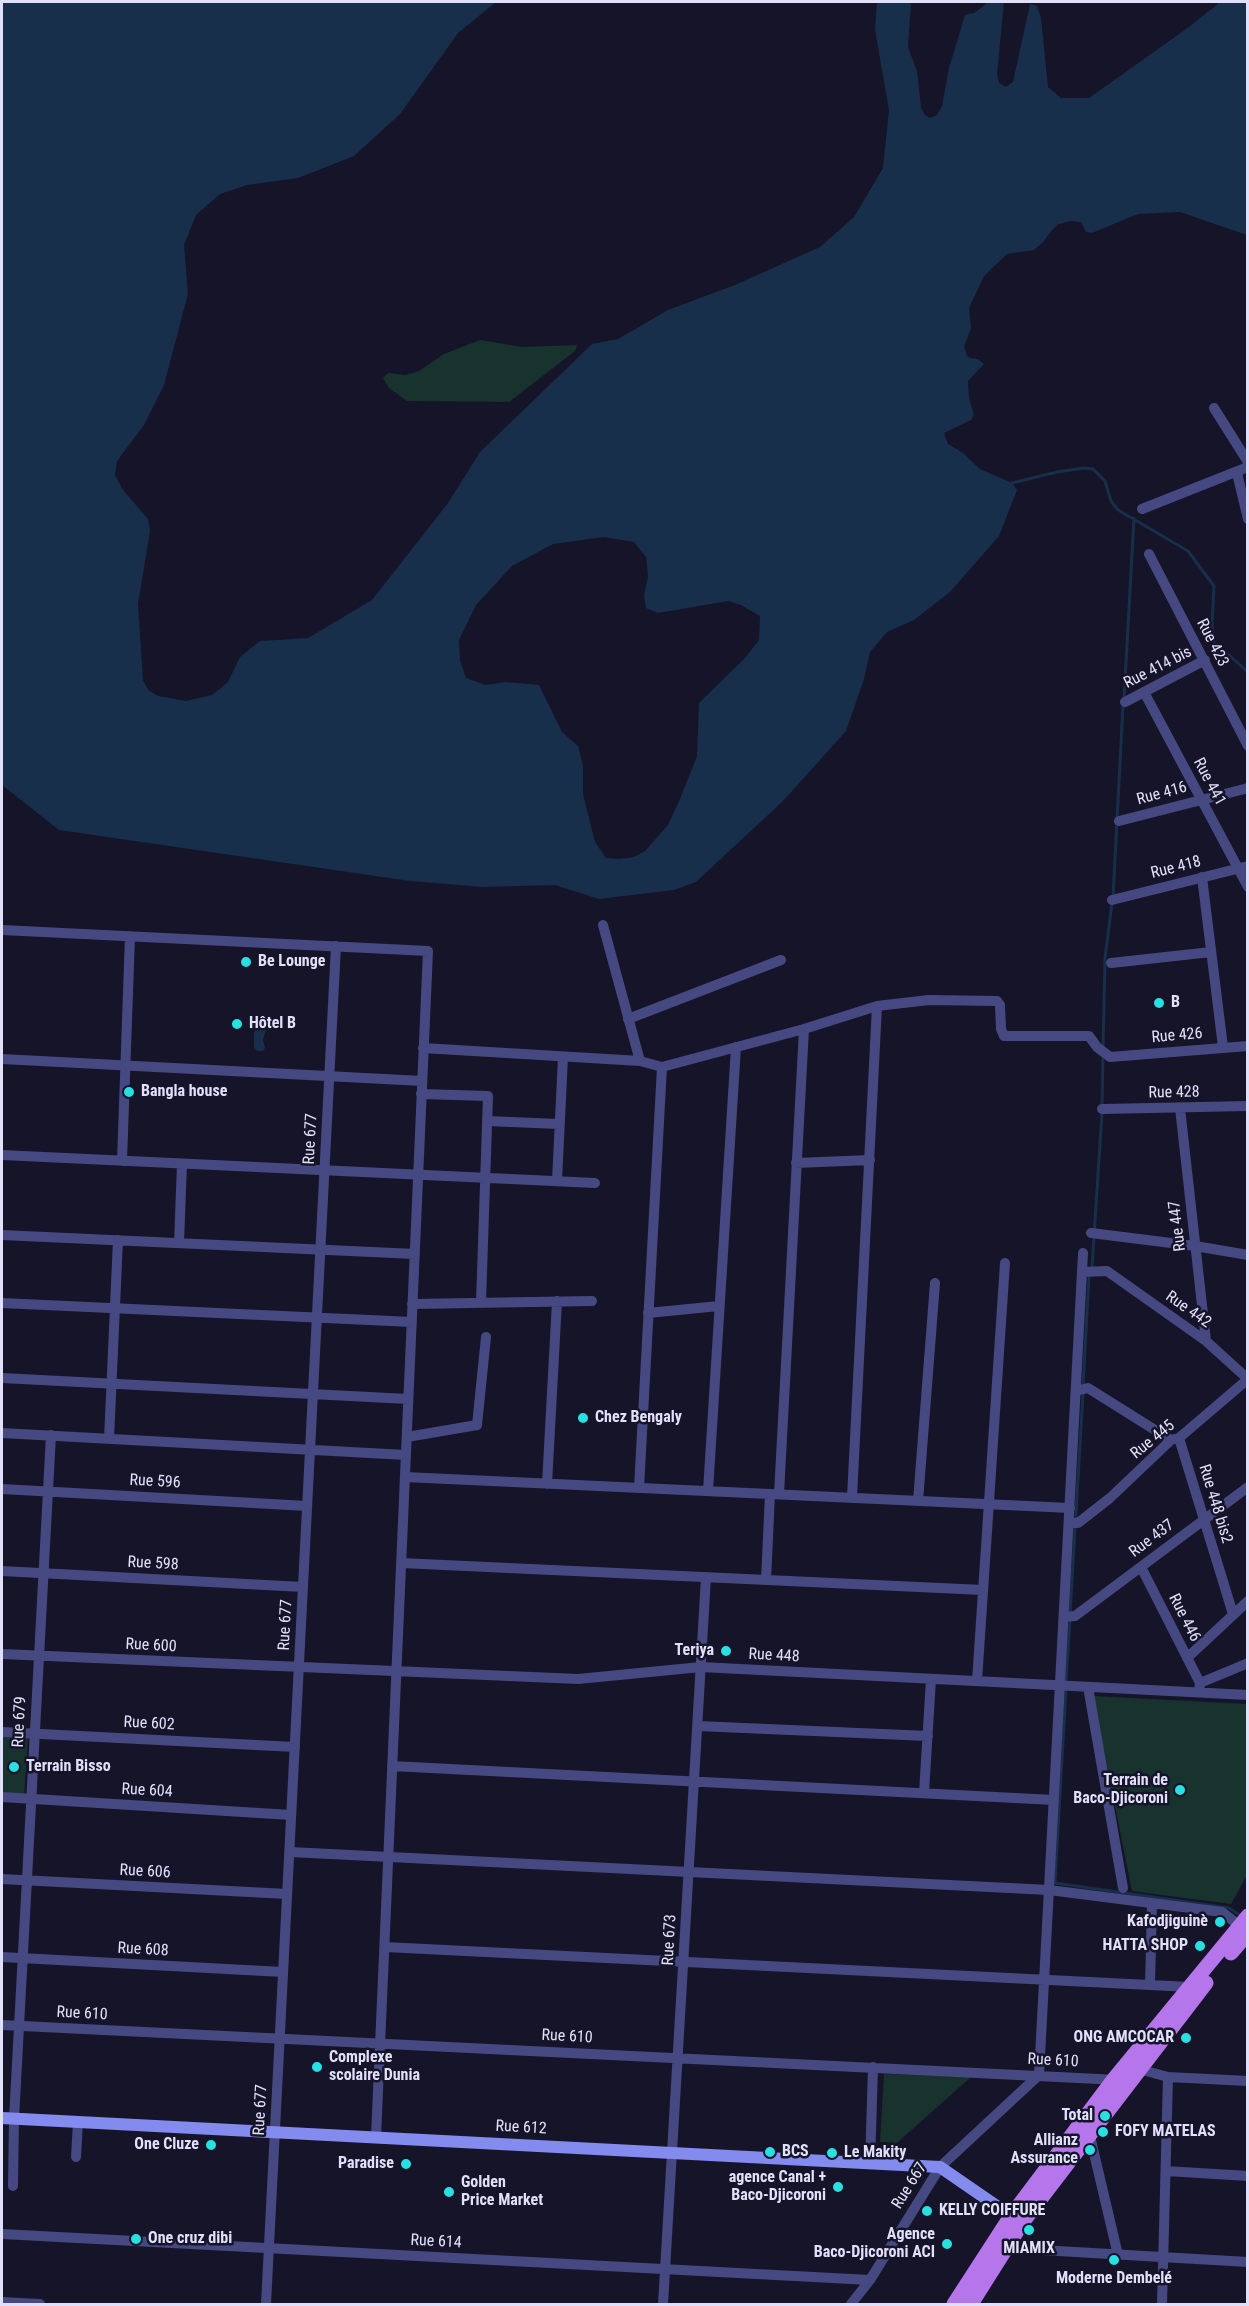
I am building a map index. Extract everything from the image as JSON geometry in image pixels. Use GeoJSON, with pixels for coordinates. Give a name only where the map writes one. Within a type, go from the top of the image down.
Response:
{"type":"FeatureCollection","features":[{"type":"Feature","properties":{"kind":"main road"},"geometry":{"type":"LineString","coordinates":[[1086,2128],[1114,2079],[1132,2073],[1190,1987],[1245,1925]]}},
{"type":"Feature","properties":{"kind":"main road"},"geometry":{"type":"LineString","coordinates":[[971,2304],[1016,2219],[1086,2128],[1204,1986],[1245,1925]]}},
{"type":"Feature","properties":{"kind":"main road"},"geometry":{"type":"LineString","coordinates":[[954,2304],[1001,2244]]}},
{"type":"Feature","properties":{"kind":"street"},"geometry":{"type":"LineString","coordinates":[[1214,408],[1248,462]]}},
{"type":"Feature","properties":{"kind":"street"},"geometry":{"type":"LineString","coordinates":[[1142,509],[1248,467]]}},
{"type":"Feature","properties":{"kind":"street"},"geometry":{"type":"LineString","coordinates":[[1237,473],[1248,519]]}},
{"type":"Feature","properties":{"kind":"street","name":"Rue 423"},"geometry":{"type":"LineString","coordinates":[[1149,554],[1244,730],[1248,746]]}},
{"type":"Feature","properties":{"kind":"street","name":"Rue 414 bis"},"geometry":{"type":"LineString","coordinates":[[1125,702],[1205,660]]}},
{"type":"Feature","properties":{"kind":"street","name":"Rue 441"},"geometry":{"type":"LineString","coordinates":[[1143,692],[1242,867],[1248,887]]}},
{"type":"Feature","properties":{"kind":"street","name":"Rue 416"},"geometry":{"type":"LineString","coordinates":[[1119,821],[1248,788]]}},
{"type":"Feature","properties":{"kind":"street","name":"Rue 418"},"geometry":{"type":"LineString","coordinates":[[1112,900],[1242,867]]}},
{"type":"Feature","properties":{"kind":"street"},"geometry":{"type":"LineString","coordinates":[[1202,877],[1223,1047]]}},
{"type":"Feature","properties":{"kind":"street"},"geometry":{"type":"LineString","coordinates":[[603,925],[640,1061]]}},
{"type":"Feature","properties":{"kind":"street"},"geometry":{"type":"LineString","coordinates":[[2,930],[428,951],[376,2138]]}},
{"type":"Feature","properties":{"kind":"street"},"geometry":{"type":"LineString","coordinates":[[122,1161],[130,936]]}},
{"type":"Feature","properties":{"kind":"street","name":"Rue 677"},"geometry":{"type":"LineString","coordinates":[[266,2304],[336,946]]}},
{"type":"Feature","properties":{"kind":"street"},"geometry":{"type":"LineString","coordinates":[[1111,963],[1211,952]]}},
{"type":"Feature","properties":{"kind":"street"},"geometry":{"type":"LineString","coordinates":[[628,1019],[781,960]]}},
{"type":"Feature","properties":{"kind":"street","name":"Rue 426"},"geometry":{"type":"LineString","coordinates":[[877,1006],[929,1000],[997,1001],[1000,1005],[1001,1029],[1004,1036],[1089,1036],[1108,1057],[1248,1046]]}},
{"type":"Feature","properties":{"kind":"street"},"geometry":{"type":"LineString","coordinates":[[423,1048],[640,1061],[662,1067],[804,1029],[877,1006],[852,1497]]}},
{"type":"Feature","properties":{"kind":"street"},"geometry":{"type":"LineString","coordinates":[[766,1580],[775,1494],[804,1029]]}},
{"type":"Feature","properties":{"kind":"street"},"geometry":{"type":"LineString","coordinates":[[708,1491],[736,1047]]}},
{"type":"Feature","properties":{"kind":"street"},"geometry":{"type":"LineString","coordinates":[[557,1182],[563,1057]]}},
{"type":"Feature","properties":{"kind":"street"},"geometry":{"type":"LineString","coordinates":[[2,1059],[422,1081]]}},
{"type":"Feature","properties":{"kind":"street"},"geometry":{"type":"LineString","coordinates":[[639,1488],[662,1067]]}},
{"type":"Feature","properties":{"kind":"street"},"geometry":{"type":"LineString","coordinates":[[421,1094],[488,1096],[481,1302]]}},
{"type":"Feature","properties":{"kind":"street","name":"Rue 428"},"geometry":{"type":"LineString","coordinates":[[1102,1109],[1248,1106]]}},
{"type":"Feature","properties":{"kind":"street","name":"Rue 447"},"geometry":{"type":"LineString","coordinates":[[1180,1108],[1206,1341]]}},
{"type":"Feature","properties":{"kind":"street"},"geometry":{"type":"LineString","coordinates":[[487,1121],[559,1125]]}},
{"type":"Feature","properties":{"kind":"street"},"geometry":{"type":"LineString","coordinates":[[2,1155],[595,1183]]}},
{"type":"Feature","properties":{"kind":"street"},"geometry":{"type":"LineString","coordinates":[[796,1162],[870,1160]]}},
{"type":"Feature","properties":{"kind":"street"},"geometry":{"type":"LineString","coordinates":[[179,1243],[182,1164]]}},
{"type":"Feature","properties":{"kind":"street"},"geometry":{"type":"LineString","coordinates":[[1091,1233],[1248,1255]]}},
{"type":"Feature","properties":{"kind":"street"},"geometry":{"type":"LineString","coordinates":[[2,1235],[415,1254]]}},
{"type":"Feature","properties":{"kind":"street"},"geometry":{"type":"LineString","coordinates":[[109,1438],[118,1240]]}},
{"type":"Feature","properties":{"kind":"street"},"geometry":{"type":"LineString","coordinates":[[1039,2075],[1060,1686],[1069,1617],[1073,1523],[1070,1508],[1083,1253]]}},
{"type":"Feature","properties":{"kind":"street"},"geometry":{"type":"LineString","coordinates":[[978,1681],[1005,1263]]}},
{"type":"Feature","properties":{"kind":"street","name":"Rue 442"},"geometry":{"type":"LineString","coordinates":[[1082,1272],[1107,1271],[1206,1341],[1248,1379]]}},
{"type":"Feature","properties":{"kind":"street"},"geometry":{"type":"LineString","coordinates":[[918,1501],[934,1283]]}},
{"type":"Feature","properties":{"kind":"street"},"geometry":{"type":"LineString","coordinates":[[547,1484],[557,1301]]}},
{"type":"Feature","properties":{"kind":"street"},"geometry":{"type":"LineString","coordinates":[[412,1304],[592,1301]]}},
{"type":"Feature","properties":{"kind":"street"},"geometry":{"type":"LineString","coordinates":[[2,1304],[412,1322]]}},
{"type":"Feature","properties":{"kind":"street"},"geometry":{"type":"LineString","coordinates":[[648,1313],[719,1306]]}},
{"type":"Feature","properties":{"kind":"street"},"geometry":{"type":"LineString","coordinates":[[407,1437],[477,1425],[486,1336]]}},
{"type":"Feature","properties":{"kind":"street"},"geometry":{"type":"LineString","coordinates":[[2,1378],[408,1399]]}},
{"type":"Feature","properties":{"kind":"street","name":"Rue 445"},"geometry":{"type":"LineString","coordinates":[[1073,1523],[1110,1498],[1175,1439],[1248,1379]]}},
{"type":"Feature","properties":{"kind":"street"},"geometry":{"type":"LineString","coordinates":[[1076,1391],[1088,1388],[1175,1439]]}},
{"type":"Feature","properties":{"kind":"street"},"geometry":{"type":"LineString","coordinates":[[2,1433],[406,1455]]}},
{"type":"Feature","properties":{"kind":"street","name":"Rue 679"},"geometry":{"type":"LineString","coordinates":[[13,2186],[8,2118],[19,2026],[51,1435]]}},
{"type":"Feature","properties":{"kind":"street","name":"Rue 448 bis2"},"geometry":{"type":"LineString","coordinates":[[1175,1439],[1204,1520],[1233,1614]]}},
{"type":"Feature","properties":{"kind":"street"},"geometry":{"type":"LineString","coordinates":[[405,1477],[1070,1508]]}},
{"type":"Feature","properties":{"kind":"street","name":"Rue 596"},"geometry":{"type":"LineString","coordinates":[[2,1488],[307,1506]]}},
{"type":"Feature","properties":{"kind":"street","name":"Rue 437"},"geometry":{"type":"LineString","coordinates":[[1069,1617],[1247,1489]]}},
{"type":"Feature","properties":{"kind":"street"},"geometry":{"type":"LineString","coordinates":[[401,1563],[983,1590]]}},
{"type":"Feature","properties":{"kind":"street","name":"Rue 446"},"geometry":{"type":"LineString","coordinates":[[1141,1566],[1199,1687]]}},
{"type":"Feature","properties":{"kind":"street","name":"Rue 598"},"geometry":{"type":"LineString","coordinates":[[2,1571],[303,1587]]}},
{"type":"Feature","properties":{"kind":"street","name":"Rue 673"},"geometry":{"type":"LineString","coordinates":[[663,2304],[706,1577]]}},
{"type":"Feature","properties":{"kind":"street"},"geometry":{"type":"LineString","coordinates":[[1187,1658],[1247,1601]]}},
{"type":"Feature","properties":{"kind":"street","name":"Rue 600"},"geometry":{"type":"LineString","coordinates":[[2,1654],[299,1668]]}},
{"type":"Feature","properties":{"kind":"street"},"geometry":{"type":"LineString","coordinates":[[1199,1687],[1248,1663]]}},
{"type":"Feature","properties":{"kind":"street","name":"Rue 448"},"geometry":{"type":"LineString","coordinates":[[299,1668],[578,1679],[701,1667],[1060,1686],[1199,1687],[1248,1695]]}},
{"type":"Feature","properties":{"kind":"street"},"geometry":{"type":"LineString","coordinates":[[924,1793],[931,1679]]}},
{"type":"Feature","properties":{"kind":"street"},"geometry":{"type":"LineString","coordinates":[[1088,1687],[1123,1888]]}},
{"type":"Feature","properties":{"kind":"street"},"geometry":{"type":"LineString","coordinates":[[698,1726],[927,1736]]}},
{"type":"Feature","properties":{"kind":"street","name":"Rue 602"},"geometry":{"type":"LineString","coordinates":[[2,1732],[295,1747]]}},
{"type":"Feature","properties":{"kind":"street"},"geometry":{"type":"LineString","coordinates":[[393,1766],[1054,1800]]}},
{"type":"Feature","properties":{"kind":"street","name":"Rue 604"},"geometry":{"type":"LineString","coordinates":[[2,1797],[291,1815]]}},
{"type":"Feature","properties":{"kind":"street"},"geometry":{"type":"LineString","coordinates":[[290,1851],[1049,1890],[1222,1912],[1245,1925]]}},
{"type":"Feature","properties":{"kind":"street","name":"Rue 606"},"geometry":{"type":"LineString","coordinates":[[2,1879],[287,1894]]}},
{"type":"Feature","properties":{"kind":"street"},"geometry":{"type":"LineString","coordinates":[[1150,1985],[1152,1903]]}},
{"type":"Feature","properties":{"kind":"street"},"geometry":{"type":"LineString","coordinates":[[385,1947],[1190,1987]]}},
{"type":"Feature","properties":{"kind":"street","name":"Rue 608"},"geometry":{"type":"LineString","coordinates":[[2,1957],[283,1972]]}},
{"type":"Feature","properties":{"kind":"street","name":"Rue 610"},"geometry":{"type":"LineString","coordinates":[[2,2025],[1114,2079]]}},
{"type":"Feature","properties":{"kind":"street"},"geometry":{"type":"LineString","coordinates":[[870,2164],[873,2067]]}},
{"type":"Feature","properties":{"kind":"street"},"geometry":{"type":"LineString","coordinates":[[1132,2073],[1248,2081]]}},
{"type":"Feature","properties":{"kind":"street","name":"Rue 667"},"geometry":{"type":"LineString","coordinates":[[851,2304],[870,2280],[940,2167],[1039,2075]]}},
{"type":"Feature","properties":{"kind":"street"},"geometry":{"type":"LineString","coordinates":[[1162,2304],[1168,2077]]}},
{"type":"Feature","properties":{"kind":"street","name":"Rue 612"},"geometry":{"type":"LineString","coordinates":[[8,2118],[940,2167]]}},
{"type":"Feature","properties":{"kind":"street"},"geometry":{"type":"LineString","coordinates":[[76,2157],[78,2122]]}},
{"type":"Feature","properties":{"kind":"street"},"geometry":{"type":"LineString","coordinates":[[1086,2128],[1118,2255]]}},
{"type":"Feature","properties":{"kind":"street"},"geometry":{"type":"LineString","coordinates":[[940,2167],[1016,2219]]}},
{"type":"Feature","properties":{"kind":"street"},"geometry":{"type":"LineString","coordinates":[[1166,2171],[1248,2176]]}},
{"type":"Feature","properties":{"kind":"street","name":"Rue 614"},"geometry":{"type":"LineString","coordinates":[[2,2234],[870,2280]]}},
{"type":"Feature","properties":{"kind":"street"},"geometry":{"type":"LineString","coordinates":[[1001,2244],[1118,2255],[1248,2262]]}},
{"type":"Feature","properties":{"kind":"street"},"geometry":{"type":"LineString","coordinates":[[2,2302],[40,2304]]}},
{"type":"Feature","properties":{"kind":"green space"},"geometry":{"type":"Polygon","coordinates":[[[480,340],[522,347],[577,345],[575,351],[509,402],[407,401],[389,388],[383,378],[388,373],[406,375],[419,371],[444,354],[480,340]]]}},
{"type":"Feature","properties":{"kind":"green space","name":"Terrain de Baco-Djicoroni"},"geometry":{"type":"Polygon","coordinates":[[[1093,1696],[1247,1704],[1247,1875],[1231,1904],[1132,1891],[1093,1696]]]}},
{"type":"Feature","properties":{"kind":"green space","name":"Terrain Bisso"},"geometry":{"type":"Polygon","coordinates":[[[2,1737],[28,1738],[24,1797],[2,1796],[2,1737]]]}},
{"type":"Feature","properties":{"kind":"green space"},"geometry":{"type":"Polygon","coordinates":[[[884,2074],[971,2077],[897,2143],[880,2142],[884,2074]]]}},
{"type":"Feature","properties":{"kind":"water"},"geometry":{"type":"Polygon","coordinates":[[[2,2],[496,2],[458,33],[400,114],[354,156],[298,178],[247,185],[220,194],[196,215],[184,245],[188,294],[164,385],[144,425],[117,461],[115,475],[123,490],[148,519],[150,531],[138,604],[143,680],[148,690],[158,696],[186,701],[212,695],[228,682],[240,657],[260,641],[308,638],[372,600],[448,503],[480,452],[592,344],[618,339],[668,310],[735,285],[820,247],[854,217],[883,168],[889,110],[875,30],[877,2],[911,2],[908,47],[917,71],[921,108],[930,118],[937,115],[942,106],[949,68],[965,15],[974,13],[987,2],[1004,2],[997,74],[999,83],[1006,87],[1013,82],[1030,4],[1037,6],[1041,18],[1048,87],[1061,98],[1089,98],[1189,27],[1220,2],[1247,2],[1247,235],[1180,212],[1138,214],[1092,233],[1086,232],[1081,222],[1071,221],[1059,224],[1034,250],[1007,254],[984,276],[969,308],[971,328],[964,347],[967,356],[978,359],[984,364],[968,381],[969,398],[974,415],[971,420],[944,433],[948,444],[963,453],[980,469],[1012,483],[1017,490],[999,536],[950,592],[914,620],[887,632],[870,652],[864,679],[846,731],[783,801],[696,882],[674,890],[599,899],[555,885],[482,887],[410,881],[59,830],[2,785],[2,2]],[[604,537],[553,544],[512,566],[476,605],[459,640],[460,660],[466,678],[486,685],[505,682],[539,685],[562,732],[578,746],[583,766],[583,794],[595,842],[606,858],[619,859],[634,857],[645,851],[668,825],[697,756],[699,703],[745,658],[759,640],[760,616],[741,605],[728,601],[658,613],[646,608],[644,595],[648,577],[646,557],[634,542],[604,537]]]}},
{"type":"Feature","properties":{"kind":"water"},"geometry":{"type":"Polygon","coordinates":[[[262,1022],[268,1023],[263,1040],[265,1048],[263,1051],[257,1051],[254,1047],[254,1034],[256,1025],[262,1022]]]}},
{"type":"Feature","properties":{"kind":"waterway"},"geometry":{"type":"LineString","coordinates":[[1011,486],[1012,483],[1057,472],[1093,469],[1105,481],[1111,501],[1118,510],[1188,551],[1214,586],[1212,625],[1214,642],[1248,672]]}},
{"type":"Feature","properties":{"kind":"waterway"},"geometry":{"type":"LineString","coordinates":[[1124,699],[1134,518]]}},
{"type":"Feature","properties":{"kind":"waterway"},"geometry":{"type":"LineString","coordinates":[[1113,897],[1123,705]]}},
{"type":"Feature","properties":{"kind":"waterway"},"geometry":{"type":"LineString","coordinates":[[1103,1049],[1105,958],[1112,903]]}},
{"type":"Feature","properties":{"kind":"waterway"},"geometry":{"type":"LineString","coordinates":[[1102,1106],[1103,1056]]}},
{"type":"Feature","properties":{"kind":"waterway"},"geometry":{"type":"LineString","coordinates":[[1092,1267],[1102,1113]]}},
{"type":"Feature","properties":{"kind":"waterway"},"geometry":{"type":"LineString","coordinates":[[1083,1386],[1089,1277]]}},
{"type":"Feature","properties":{"kind":"waterway"},"geometry":{"type":"LineString","coordinates":[[1070,1614],[1083,1393]]}},
{"type":"Feature","properties":{"kind":"waterway"},"geometry":{"type":"LineString","coordinates":[[1066,1683],[1070,1620]]}},
{"type":"Feature","properties":{"kind":"waterway"},"geometry":{"type":"LineString","coordinates":[[1066,1689],[1055,1883],[1229,1908],[1241,1916]]}},
{"type":"Feature","properties":{"kind":"place","name":"Be Lounge"},"geometry":{"type":"Point","coordinates":[246,962]}},
{"type":"Feature","properties":{"kind":"place","name":"B"},"geometry":{"type":"Point","coordinates":[1159,1003]}},
{"type":"Feature","properties":{"kind":"place","name":"Hôtel B"},"geometry":{"type":"Point","coordinates":[237,1024]}},
{"type":"Feature","properties":{"kind":"place","name":"Bangla house"},"geometry":{"type":"Point","coordinates":[129,1092]}},
{"type":"Feature","properties":{"kind":"place","name":"Chez Bengaly"},"geometry":{"type":"Point","coordinates":[583,1418]}},
{"type":"Feature","properties":{"kind":"place","name":"Teriya"},"geometry":{"type":"Point","coordinates":[726,1651]}},
{"type":"Feature","properties":{"kind":"place","name":"Terrain Bisso"},"geometry":{"type":"Point","coordinates":[14,1767]}},
{"type":"Feature","properties":{"kind":"place","name":"Terrain de Baco-Djicoroni"},"geometry":{"type":"Point","coordinates":[1180,1790]}},
{"type":"Feature","properties":{"kind":"place","name":"Kafodjiguinè"},"geometry":{"type":"Point","coordinates":[1220,1922]}},
{"type":"Feature","properties":{"kind":"place","name":"HATTA SHOP"},"geometry":{"type":"Point","coordinates":[1200,1946]}},
{"type":"Feature","properties":{"kind":"place","name":"ONG AMCOCAR"},"geometry":{"type":"Point","coordinates":[1186,2038]}},
{"type":"Feature","properties":{"kind":"place","name":"Complexe scolaire Dunia"},"geometry":{"type":"Point","coordinates":[317,2067]}},
{"type":"Feature","properties":{"kind":"place","name":"Total"},"geometry":{"type":"Point","coordinates":[1105,2116]}},
{"type":"Feature","properties":{"kind":"place","name":"FOFY MATELAS"},"geometry":{"type":"Point","coordinates":[1103,2132]}},
{"type":"Feature","properties":{"kind":"place","name":"One Cluze"},"geometry":{"type":"Point","coordinates":[211,2145]}},
{"type":"Feature","properties":{"kind":"place","name":"Allianz Assurance"},"geometry":{"type":"Point","coordinates":[1090,2150]}},
{"type":"Feature","properties":{"kind":"place","name":"BCS"},"geometry":{"type":"Point","coordinates":[770,2152]}},
{"type":"Feature","properties":{"kind":"place","name":"Le Makity"},"geometry":{"type":"Point","coordinates":[832,2153]}},
{"type":"Feature","properties":{"kind":"place","name":"Paradise"},"geometry":{"type":"Point","coordinates":[406,2164]}},
{"type":"Feature","properties":{"kind":"place","name":"agence Canal + Baco-Djicoroni"},"geometry":{"type":"Point","coordinates":[838,2187]}},
{"type":"Feature","properties":{"kind":"place","name":"Golden Price Market"},"geometry":{"type":"Point","coordinates":[449,2192]}},
{"type":"Feature","properties":{"kind":"place","name":"KELLY COIFFURE"},"geometry":{"type":"Point","coordinates":[927,2211]}},
{"type":"Feature","properties":{"kind":"place","name":"MIAMIX"},"geometry":{"type":"Point","coordinates":[1029,2230]}},
{"type":"Feature","properties":{"kind":"place","name":"One cruz dibi"},"geometry":{"type":"Point","coordinates":[136,2239]}},
{"type":"Feature","properties":{"kind":"place","name":"Agence Baco-Djicoroni ACI"},"geometry":{"type":"Point","coordinates":[947,2244]}},
{"type":"Feature","properties":{"kind":"place","name":"Moderne Dembelé"},"geometry":{"type":"Point","coordinates":[1114,2260]}}]}
